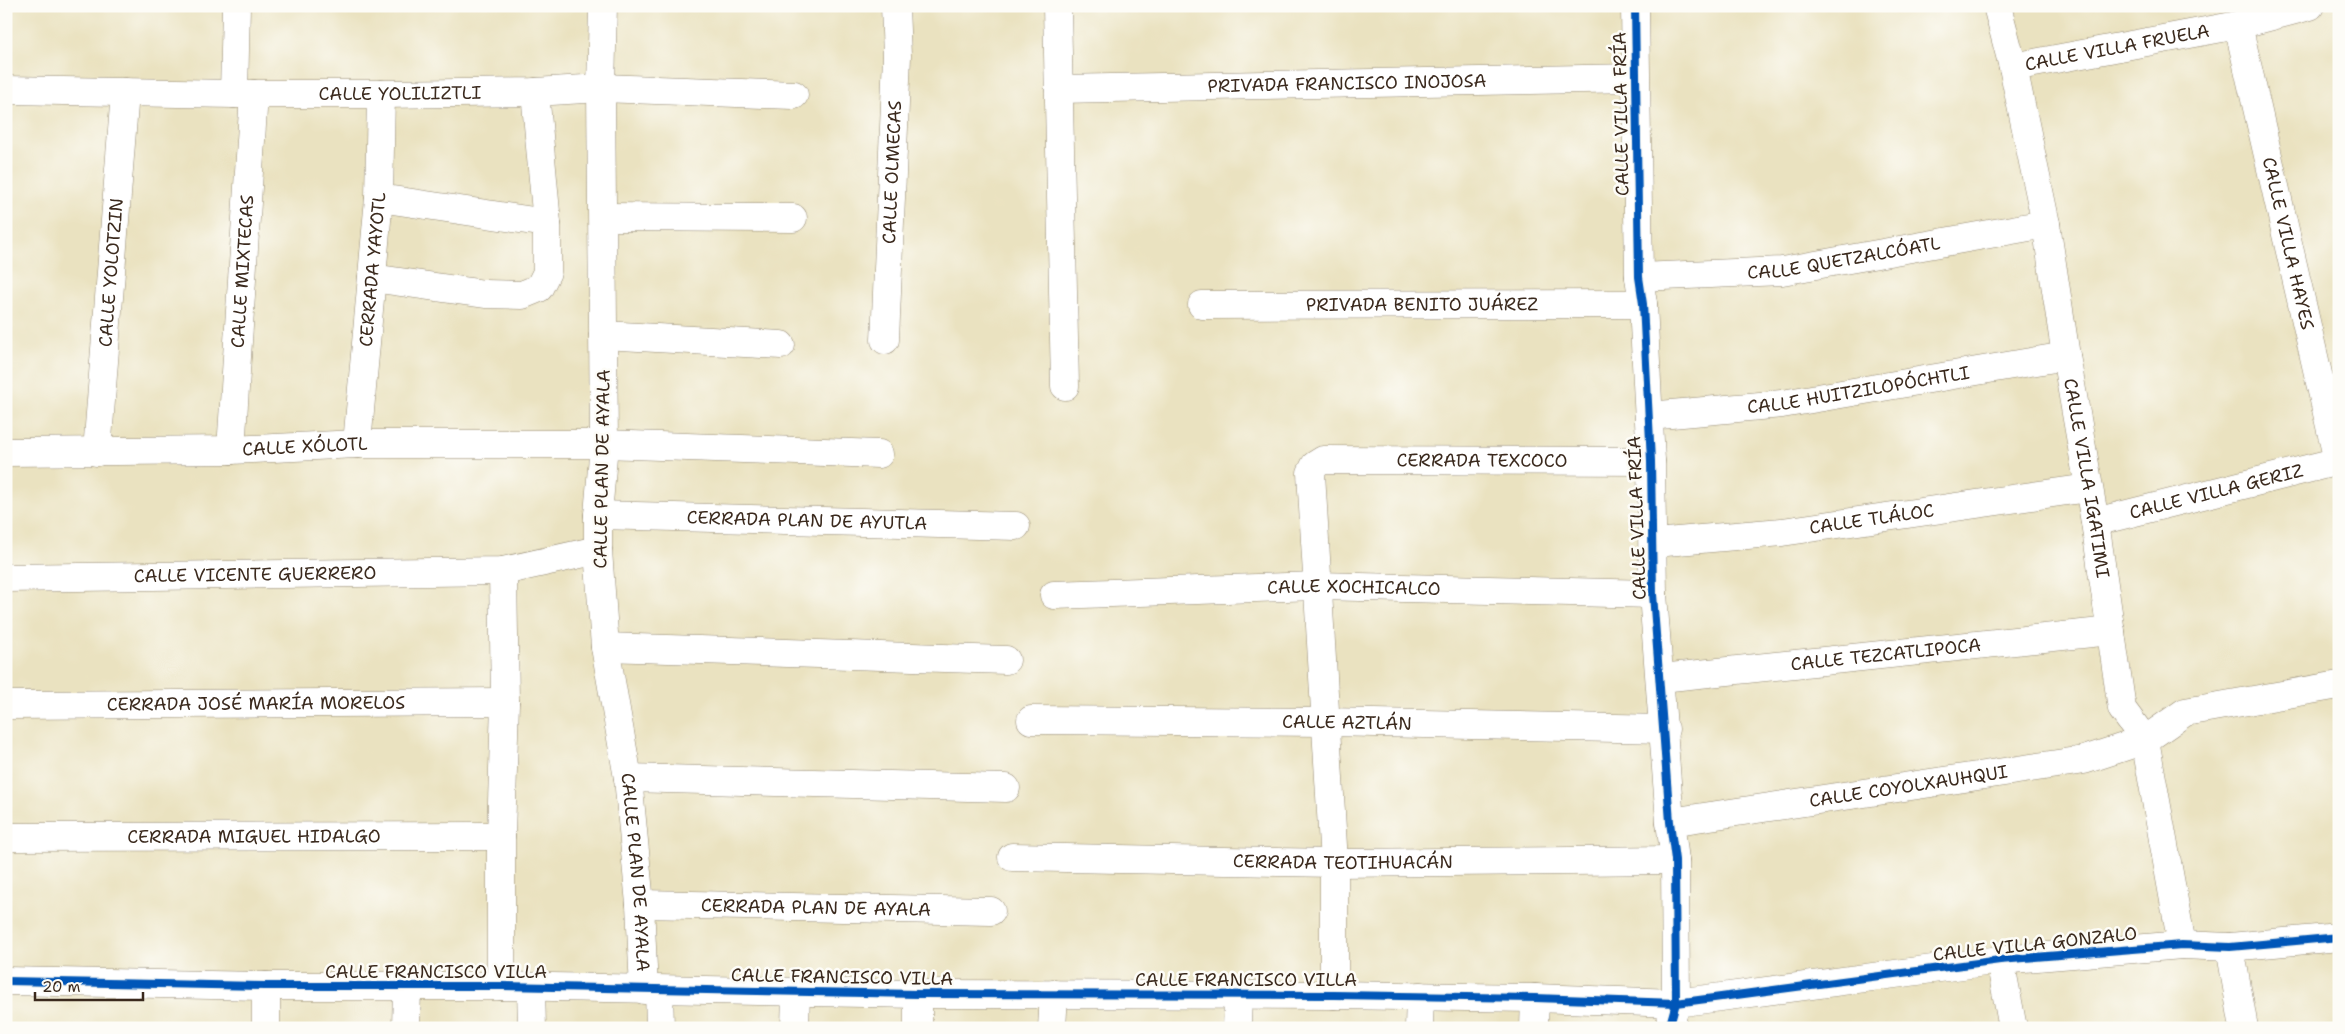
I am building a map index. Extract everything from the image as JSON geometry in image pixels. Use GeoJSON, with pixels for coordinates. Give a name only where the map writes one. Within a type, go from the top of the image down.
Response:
{"type":"FeatureCollection","features":[{"type":"Feature","properties":{"kind":"street","name":"CALLE MIXTECAS"},"geometry":{"type":"LineString","coordinates":[[231,450],[244,94],[236,6]]}},
{"type":"Feature","properties":{"kind":"street","name":"CALLE PLAN DE AYALA"},"geometry":{"type":"LineString","coordinates":[[603,6],[604,444],[598,515],[598,550],[605,646],[628,778],[640,904],[640,943],[660,1028]]}},
{"type":"Feature","properties":{"kind":"street","name":"CALLE OLMECAS"},"geometry":{"type":"LineString","coordinates":[[885,340],[897,56],[895,6]]}},
{"type":"Feature","properties":{"kind":"street"},"geometry":{"type":"LineString","coordinates":[[1057,6],[1065,386]]}},
{"type":"Feature","properties":{"kind":"street","name":"CALLE VILLA FRÍA"},"geometry":{"type":"LineString","coordinates":[[1635,6],[1639,277],[1643,304],[1651,461],[1654,543],[1653,594],[1665,728],[1670,822],[1675,860],[1672,1016]]}},
{"type":"Feature","properties":{"kind":"street","name":"CALLE VILLA IGATIMI"},"geometry":{"type":"LineString","coordinates":[[1997,6],[2013,67],[2046,224],[2066,356],[2095,522],[2122,709],[2145,740],[2182,945]]}},
{"type":"Feature","properties":{"kind":"street","name":"CALLE VILLA FRUELA"},"geometry":{"type":"LineString","coordinates":[[2013,67],[2238,25],[2310,6]]}},
{"type":"Feature","properties":{"kind":"street","name":"CALLE VILLA HAYES"},"geometry":{"type":"LineString","coordinates":[[2238,25],[2338,461]]}},
{"type":"Feature","properties":{"kind":"street","name":"PRIVADA FRANCISCO INOJOSA"},"geometry":{"type":"LineString","coordinates":[[1059,90],[1635,78]]}},
{"type":"Feature","properties":{"kind":"street","name":"CALLE YOLILIZTLI"},"geometry":{"type":"LineString","coordinates":[[6,90],[380,94],[535,92],[602,88],[794,95]]}},
{"type":"Feature","properties":{"kind":"street","name":"CALLE YOLOTZIN"},"geometry":{"type":"LineString","coordinates":[[97,452],[125,92]]}},
{"type":"Feature","properties":{"kind":"street"},"geometry":{"type":"LineString","coordinates":[[372,278],[485,294],[522,294],[539,288],[547,272],[547,223],[535,92]]}},
{"type":"Feature","properties":{"kind":"street","name":"CERRADA YAYOTL"},"geometry":{"type":"LineString","coordinates":[[357,444],[379,198],[380,94]]}},
{"type":"Feature","properties":{"kind":"street"},"geometry":{"type":"LineString","coordinates":[[379,198],[547,223]]}},
{"type":"Feature","properties":{"kind":"street"},"geometry":{"type":"LineString","coordinates":[[604,217],[793,218]]}},
{"type":"Feature","properties":{"kind":"street","name":"CALLE QUETZALCÓATL"},"geometry":{"type":"LineString","coordinates":[[1639,277],[1782,271],[2046,224]]}},
{"type":"Feature","properties":{"kind":"street","name":"PRIVADA BENITO JUÁREZ"},"geometry":{"type":"LineString","coordinates":[[1202,305],[1643,304]]}},
{"type":"Feature","properties":{"kind":"street"},"geometry":{"type":"LineString","coordinates":[[603,335],[781,345]]}},
{"type":"Feature","properties":{"kind":"street","name":"CALLE HUITZILOPÓCHTLI"},"geometry":{"type":"LineString","coordinates":[[1649,416],[1782,404],[2066,356]]}},
{"type":"Feature","properties":{"kind":"street","name":"CALLE XÓLOTL"},"geometry":{"type":"LineString","coordinates":[[6,452],[231,450],[357,444],[604,444],[879,454]]}},
{"type":"Feature","properties":{"kind":"street","name":"CERRADA TEXCOCO"},"geometry":{"type":"LineString","coordinates":[[1317,586],[1311,473],[1315,464],[1322,460],[1651,461]]}},
{"type":"Feature","properties":{"kind":"street","name":"CALLE VILLA GERIZ"},"geometry":{"type":"LineString","coordinates":[[2095,522],[2338,461]]}},
{"type":"Feature","properties":{"kind":"street","name":"CALLE TLÁLOC"},"geometry":{"type":"LineString","coordinates":[[1654,543],[1782,532],[2088,488]]}},
{"type":"Feature","properties":{"kind":"street","name":"CERRADA PLAN DE AYUTLA"},"geometry":{"type":"LineString","coordinates":[[598,515],[1016,526]]}},
{"type":"Feature","properties":{"kind":"street","name":"CALLE VICENTE GUERRERO"},"geometry":{"type":"LineString","coordinates":[[6,578],[503,571],[598,550]]}},
{"type":"Feature","properties":{"kind":"street"},"geometry":{"type":"LineString","coordinates":[[501,986],[501,836],[505,702],[503,571]]}},
{"type":"Feature","properties":{"kind":"street"},"geometry":{"type":"LineString","coordinates":[[1317,586],[1327,722],[1334,862],[1334,995]]}},
{"type":"Feature","properties":{"kind":"street","name":"CALLE XOCHICALCO"},"geometry":{"type":"LineString","coordinates":[[1054,595],[1317,586],[1653,594]]}},
{"type":"Feature","properties":{"kind":"street","name":"CALLE TEZCATLIPOCA"},"geometry":{"type":"LineString","coordinates":[[1661,678],[2110,631]]}},
{"type":"Feature","properties":{"kind":"street"},"geometry":{"type":"LineString","coordinates":[[605,646],[1006,660]]}},
{"type":"Feature","properties":{"kind":"street"},"geometry":{"type":"LineString","coordinates":[[2145,740],[2185,712],[2339,685]]}},
{"type":"Feature","properties":{"kind":"street","name":"CERRADA JOSÉ MARÍA MORELOS"},"geometry":{"type":"LineString","coordinates":[[6,705],[505,702]]}},
{"type":"Feature","properties":{"kind":"street","name":"CALLE AZTLÁN"},"geometry":{"type":"LineString","coordinates":[[1031,720],[1327,722],[1665,728]]}},
{"type":"Feature","properties":{"kind":"street","name":"CALLE COYOLXAUHQUI"},"geometry":{"type":"LineString","coordinates":[[1670,822],[2084,760],[2145,740]]}},
{"type":"Feature","properties":{"kind":"street"},"geometry":{"type":"LineString","coordinates":[[628,778],[1006,788]]}},
{"type":"Feature","properties":{"kind":"street","name":"CERRADA MIGUEL HIDALGO"},"geometry":{"type":"LineString","coordinates":[[6,837],[501,836]]}},
{"type":"Feature","properties":{"kind":"street","name":"CERRADA TEOTIHUACÁN"},"geometry":{"type":"LineString","coordinates":[[1012,857],[1334,862],[1675,860]]}},
{"type":"Feature","properties":{"kind":"street","name":"CERRADA PLAN DE AYALA"},"geometry":{"type":"LineString","coordinates":[[640,904],[991,911]]}},
{"type":"Feature","properties":{"kind":"street","name":"CALLE VILLA GONZALO"},"geometry":{"type":"LineString","coordinates":[[1672,1016],[2000,960],[2182,945],[2230,947],[2339,937]]}},
{"type":"Feature","properties":{"kind":"street"},"geometry":{"type":"LineString","coordinates":[[2230,947],[2244,1028]]}},
{"type":"Feature","properties":{"kind":"street"},"geometry":{"type":"LineString","coordinates":[[2000,960],[2013,1028]]}},
{"type":"Feature","properties":{"kind":"street","name":"CALLE FRANCISCO VILLA"},"geometry":{"type":"LineString","coordinates":[[6,981],[266,986],[501,986],[918,994],[1334,995],[1535,998],[1672,1016]]}},
{"type":"Feature","properties":{"kind":"street"},"geometry":{"type":"LineString","coordinates":[[266,986],[266,1028]]}},
{"type":"Feature","properties":{"kind":"street"},"geometry":{"type":"LineString","coordinates":[[406,1028],[407,987]]}},
{"type":"Feature","properties":{"kind":"street"},"geometry":{"type":"LineString","coordinates":[[531,987],[532,1028]]}},
{"type":"Feature","properties":{"kind":"street"},"geometry":{"type":"LineString","coordinates":[[795,1028],[796,992]]}},
{"type":"Feature","properties":{"kind":"street"},"geometry":{"type":"LineString","coordinates":[[918,994],[918,1028]]}},
{"type":"Feature","properties":{"kind":"street"},"geometry":{"type":"LineString","coordinates":[[1052,1028],[1054,994]]}},
{"type":"Feature","properties":{"kind":"street"},"geometry":{"type":"LineString","coordinates":[[1237,1028],[1238,995]]}},
{"type":"Feature","properties":{"kind":"street"},"geometry":{"type":"LineString","coordinates":[[1419,1028],[1420,996]]}},
{"type":"Feature","properties":{"kind":"street"},"geometry":{"type":"LineString","coordinates":[[1534,1028],[1535,998]]}},
{"type":"Feature","properties":{"kind":"cycle path"},"geometry":{"type":"LineString","coordinates":[[1635,6],[1639,277],[1643,304],[1651,461],[1653,594],[1670,822],[1675,860],[1676,1003],[1669,1028]]}},
{"type":"Feature","properties":{"kind":"cycle path"},"geometry":{"type":"LineString","coordinates":[[6,981],[266,986],[501,986],[918,994],[1334,995],[1535,998],[1676,1003],[2000,960],[2182,945],[2230,947],[2339,937]]}}]}
